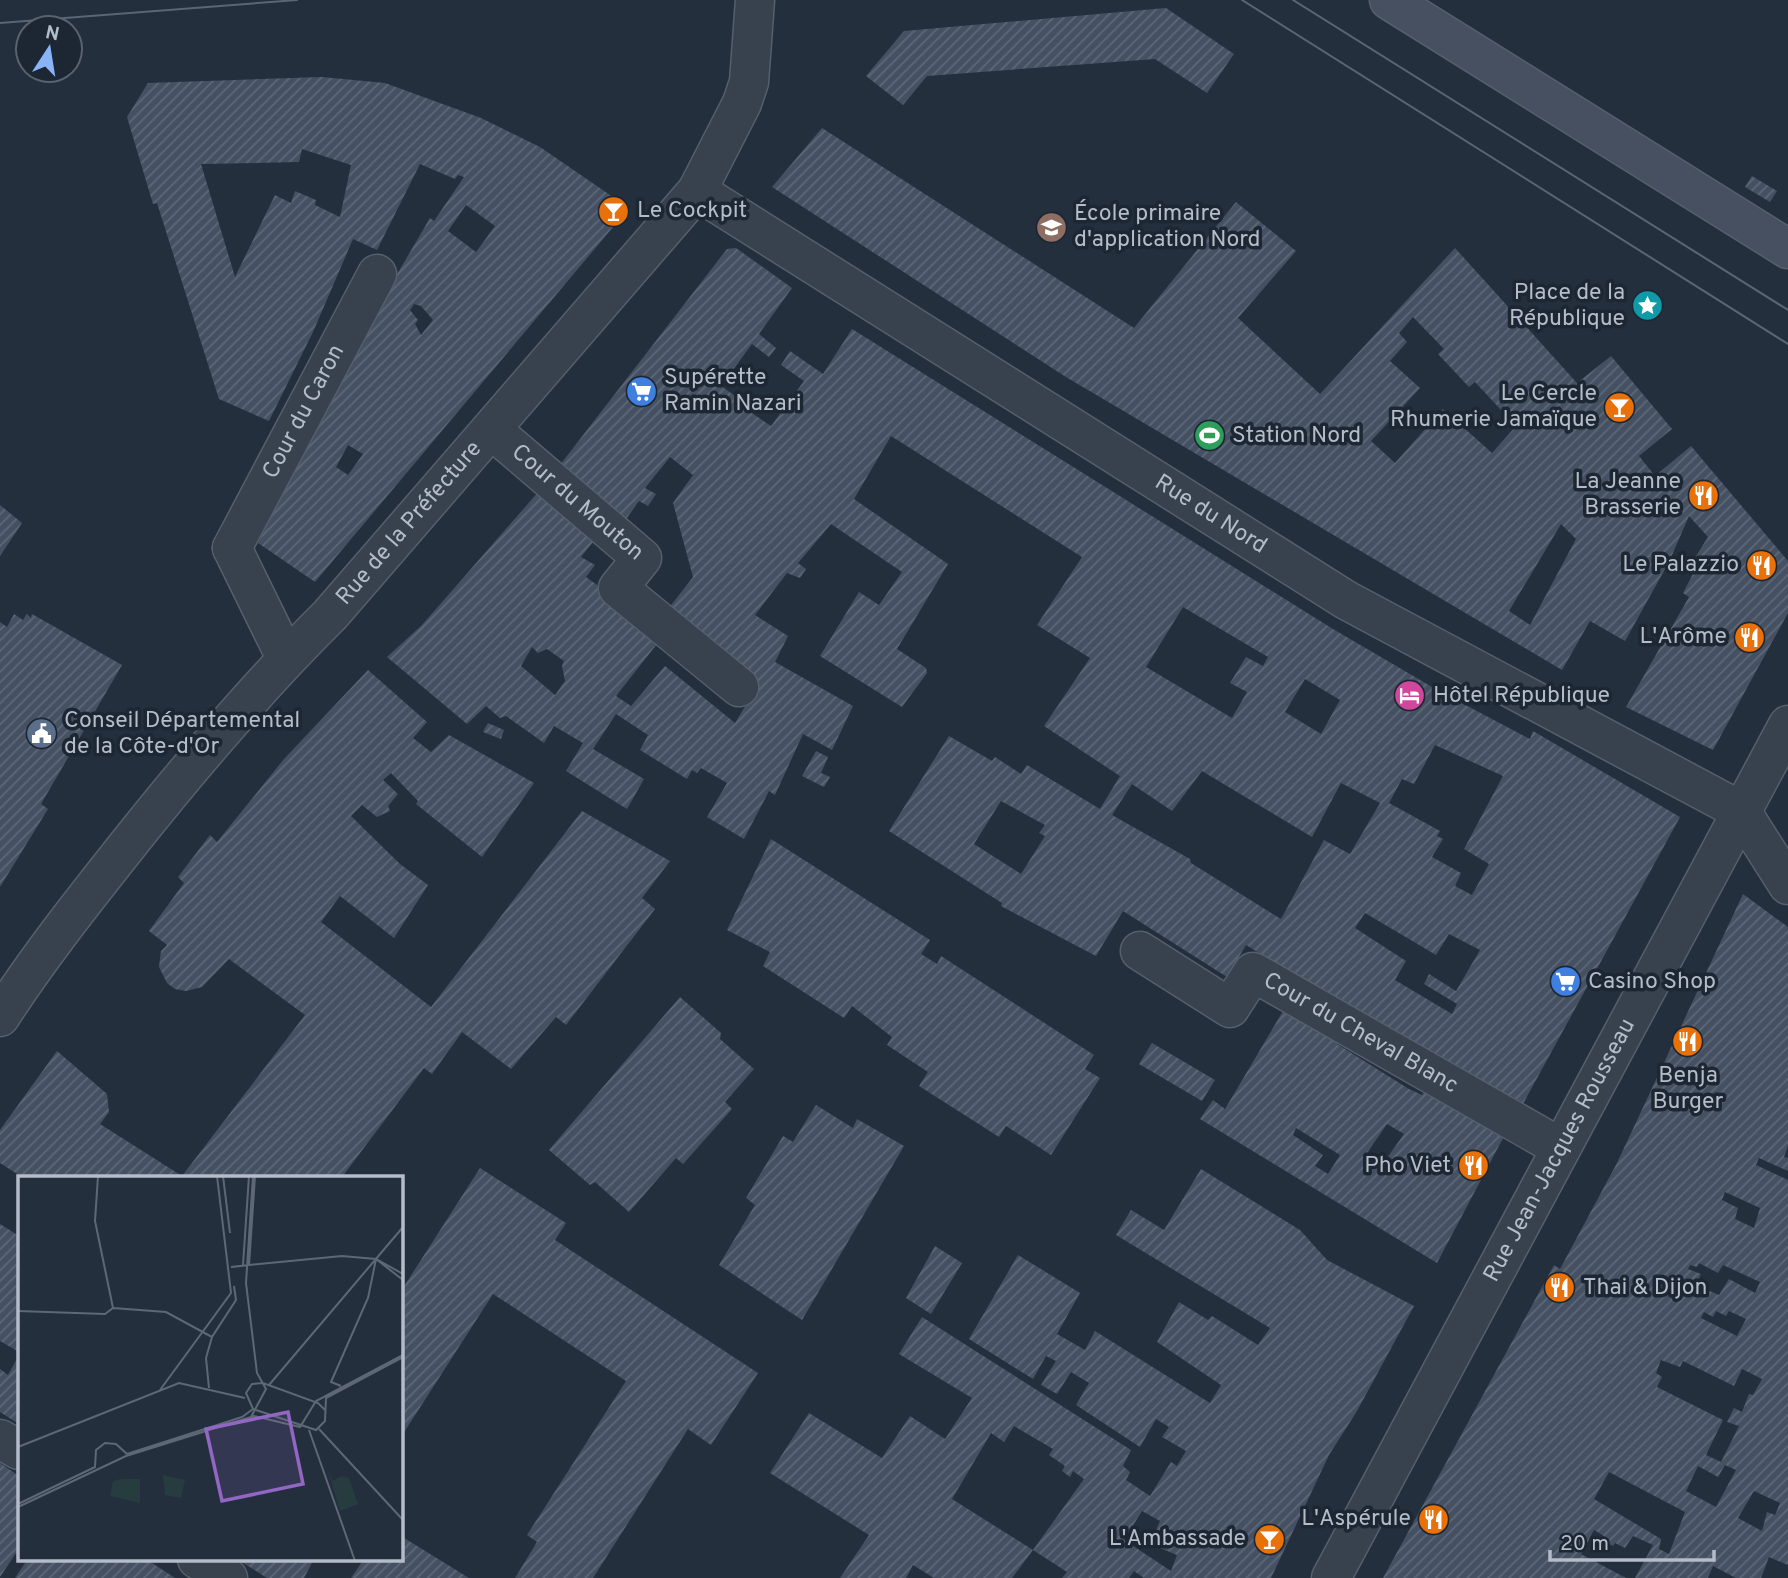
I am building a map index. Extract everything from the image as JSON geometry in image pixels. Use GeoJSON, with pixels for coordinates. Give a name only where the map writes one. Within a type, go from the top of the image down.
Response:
{"type":"FeatureCollection","features":[{"type":"Feature","properties":{"kind":"main road"},"geometry":{"type":"LineString","coordinates":[[1389,0],[1788,249]]}},
{"type":"Feature","properties":{"kind":"street","name":"Rue de la Préfecture"},"geometry":{"type":"LineString","coordinates":[[0,1017],[49,944],[200,755],[286,658],[330,615],[697,191],[743,103],[749,82],[755,0]]}},
{"type":"Feature","properties":{"kind":"street","name":"Rue du Nord"},"geometry":{"type":"LineString","coordinates":[[697,191],[1346,600],[1741,811]]}},
{"type":"Feature","properties":{"kind":"street","name":"Cour du Caron"},"geometry":{"type":"LineString","coordinates":[[286,658],[232,548],[377,274]]}},
{"type":"Feature","properties":{"kind":"street","name":"Cour du Mouton"},"geometry":{"type":"LineString","coordinates":[[492,430],[642,558],[618,588],[739,687]]}},
{"type":"Feature","properties":{"kind":"street","name":"Rue Jean-Jacques Rousseau"},"geometry":{"type":"LineString","coordinates":[[1332,1578],[1788,725]]}},
{"type":"Feature","properties":{"kind":"street"},"geometry":{"type":"LineString","coordinates":[[1741,811],[1788,885]]}},
{"type":"Feature","properties":{"kind":"street","name":"Cour du Cheval Blanc"},"geometry":{"type":"LineString","coordinates":[[1140,951],[1230,1009],[1253,972],[1561,1148]]}},
{"type":"Feature","properties":{"kind":"street"},"geometry":{"type":"LineString","coordinates":[[0,1438],[18,1449]]}},
{"type":"Feature","properties":{"kind":"street"},"geometry":{"type":"LineString","coordinates":[[199,1560],[228,1578]]}},
{"type":"Feature","properties":{"kind":"building"},"geometry":{"type":"Polygon","coordinates":[[[1166,8],[1234,54],[1207,93],[1155,59],[927,76],[903,105],[866,76],[904,31],[1166,8]]]}},
{"type":"Feature","properties":{"kind":"building"},"geometry":{"type":"Polygon","coordinates":[[[322,77],[385,83],[481,118],[540,147],[629,208],[315,582],[258,543],[372,317],[430,218],[434,221],[464,177],[458,175],[455,179],[420,164],[377,250],[353,239],[313,332],[269,421],[219,399],[157,203],[153,204],[127,117],[148,83],[322,77]],[[302,149],[299,162],[201,164],[235,277],[275,195],[291,203],[295,191],[316,200],[315,205],[340,217],[351,165],[302,149]],[[466,205],[448,231],[476,252],[495,226],[466,205]],[[414,304],[410,310],[418,320],[415,324],[421,335],[433,320],[421,306],[414,304]],[[348,445],[336,467],[348,475],[363,454],[348,445]]]}},
{"type":"Feature","properties":{"kind":"building"},"geometry":{"type":"Polygon","coordinates":[[[822,128],[1134,328],[1236,202],[1296,251],[1238,318],[1320,394],[1455,248],[1577,383],[1611,356],[1672,429],[1639,456],[1655,476],[1691,446],[1788,561],[1788,613],[1713,750],[1626,707],[1689,597],[1683,593],[1695,570],[1689,567],[1708,537],[1689,516],[1669,562],[1625,641],[1590,621],[1562,670],[1066,377],[772,187],[822,128]],[[1413,317],[1399,333],[1407,342],[1390,361],[1420,388],[1371,441],[1395,463],[1443,409],[1492,453],[1516,426],[1475,382],[1469,387],[1438,354],[1444,349],[1413,317]],[[1561,524],[1509,611],[1530,625],[1576,539],[1561,524]]]}},
{"type":"Feature","properties":{"kind":"building"},"geometry":{"type":"Polygon","coordinates":[[[1752,176],[1777,191],[1770,202],[1745,187],[1752,176]]]}},
{"type":"Feature","properties":{"kind":"building"},"geometry":{"type":"Polygon","coordinates":[[[736,248],[792,288],[759,334],[776,348],[769,357],[752,344],[721,386],[738,398],[737,403],[771,426],[804,381],[781,365],[790,351],[823,374],[852,329],[1333,629],[1439,691],[1530,739],[1533,731],[1680,817],[1518,1113],[1246,945],[1227,977],[1123,911],[1096,956],[1001,906],[1002,903],[889,831],[949,736],[992,761],[995,757],[1021,774],[1027,765],[1100,809],[1120,776],[1044,726],[1090,658],[1037,625],[1082,557],[891,436],[854,499],[948,564],[897,649],[926,668],[927,673],[902,707],[820,656],[859,592],[879,605],[902,572],[831,524],[798,563],[806,569],[800,578],[787,573],[755,615],[788,636],[775,662],[853,706],[832,750],[803,734],[775,795],[769,791],[744,839],[707,817],[727,783],[701,768],[697,773],[692,770],[687,779],[640,750],[648,735],[616,714],[593,749],[644,779],[627,809],[566,771],[583,743],[554,726],[544,743],[506,716],[500,718],[486,706],[467,724],[387,657],[422,625],[540,490],[597,537],[581,557],[595,565],[586,577],[643,618],[645,635],[657,644],[616,696],[631,706],[665,666],[735,723],[747,703],[665,613],[693,577],[673,503],[693,475],[670,457],[645,488],[656,494],[648,506],[639,501],[622,525],[553,474],[727,249],[736,248]],[[1183,607],[1146,667],[1232,718],[1247,692],[1230,683],[1246,657],[1263,666],[1268,657],[1183,607]],[[532,647],[521,666],[555,695],[565,681],[562,666],[564,661],[547,649],[538,653],[532,647]],[[1305,679],[1285,712],[1321,734],[1340,700],[1305,679]],[[1435,745],[1414,784],[1402,779],[1389,803],[1440,831],[1437,836],[1443,839],[1432,857],[1461,873],[1455,886],[1472,895],[1489,864],[1464,849],[1503,776],[1435,745]],[[1202,771],[1172,811],[1132,784],[1112,815],[1190,859],[1191,863],[1281,919],[1324,840],[1350,854],[1380,803],[1341,783],[1312,837],[1202,771]],[[1001,801],[974,844],[1021,874],[1045,836],[1039,833],[1045,825],[1001,801]],[[1365,913],[1355,928],[1406,961],[1395,980],[1452,1014],[1457,1004],[1424,984],[1429,974],[1456,991],[1480,950],[1449,934],[1436,955],[1365,913]]]}},
{"type":"Feature","properties":{"kind":"building"},"geometry":{"type":"Polygon","coordinates":[[[0,505],[22,523],[0,556],[0,505]]]}},
{"type":"Feature","properties":{"kind":"building","name":"Conseil Départemental de la Côte-d'Or"},"geometry":{"type":"Polygon","coordinates":[[[14,614],[23,620],[27,614],[31,618],[32,614],[122,665],[41,804],[48,809],[0,887],[0,622],[7,627],[14,614]]]}},
{"type":"Feature","properties":{"kind":"building"},"geometry":{"type":"Polygon","coordinates":[[[368,670],[427,722],[413,738],[431,752],[449,735],[534,783],[482,857],[416,804],[418,801],[391,773],[383,780],[398,794],[388,806],[390,811],[377,817],[362,805],[351,816],[400,864],[428,885],[394,938],[340,896],[321,922],[431,1007],[582,811],[670,861],[642,898],[655,909],[566,1025],[556,1017],[511,1069],[462,1032],[432,1074],[424,1068],[343,1176],[182,1176],[305,1015],[229,959],[202,987],[186,991],[175,989],[167,983],[159,967],[161,951],[167,945],[149,931],[184,883],[178,877],[210,835],[217,842],[284,759],[368,670]]]}},
{"type":"Feature","properties":{"kind":"building"},"geometry":{"type":"Polygon","coordinates":[[[488,723],[504,730],[501,739],[483,732],[488,723]]]}},
{"type":"Feature","properties":{"kind":"building"},"geometry":{"type":"Polygon","coordinates":[[[816,751],[828,757],[821,773],[830,777],[824,787],[802,776],[816,751]]]}},
{"type":"Feature","properties":{"kind":"building"},"geometry":{"type":"Polygon","coordinates":[[[771,839],[930,940],[921,954],[937,964],[941,956],[1094,1055],[1085,1069],[1100,1078],[1051,1155],[1006,1126],[999,1137],[919,1086],[928,1072],[887,1045],[892,1037],[852,1006],[844,1018],[763,966],[770,952],[727,930],[771,839]]]}},
{"type":"Feature","properties":{"kind":"building"},"geometry":{"type":"Polygon","coordinates":[[[1743,894],[1788,927],[1788,1146],[1784,1157],[1788,1158],[1788,1171],[1759,1158],[1756,1165],[1788,1180],[1788,1565],[1769,1557],[1761,1578],[1736,1578],[1713,1566],[1708,1578],[1635,1578],[1653,1545],[1633,1536],[1625,1548],[1615,1543],[1613,1546],[1605,1542],[1607,1538],[1594,1530],[1581,1554],[1626,1578],[1383,1578],[1554,1265],[1560,1269],[1617,1163],[1743,894]],[[1725,1192],[1722,1200],[1738,1208],[1735,1219],[1754,1228],[1760,1208],[1725,1192]],[[1699,1263],[1697,1267],[1690,1265],[1688,1269],[1701,1274],[1696,1285],[1719,1295],[1729,1279],[1755,1293],[1760,1282],[1723,1265],[1718,1273],[1699,1263]],[[1716,1311],[1713,1317],[1704,1312],[1701,1318],[1737,1336],[1746,1319],[1729,1311],[1726,1316],[1716,1311]],[[1661,1360],[1656,1373],[1662,1377],[1657,1387],[1723,1420],[1706,1455],[1721,1462],[1739,1426],[1727,1422],[1734,1408],[1742,1412],[1749,1394],[1753,1395],[1762,1379],[1742,1369],[1734,1386],[1683,1361],[1680,1367],[1661,1360]],[[1725,1465],[1718,1477],[1698,1466],[1686,1491],[1716,1507],[1736,1470],[1725,1465]],[[1609,1472],[1594,1499],[1661,1539],[1659,1549],[1669,1554],[1685,1512],[1609,1472]],[[1754,1491],[1738,1518],[1762,1531],[1767,1512],[1775,1515],[1780,1503],[1754,1491]]]}},
{"type":"Feature","properties":{"kind":"building"},"geometry":{"type":"Polygon","coordinates":[[[680,997],[721,1033],[720,1039],[754,1069],[725,1102],[732,1109],[683,1164],[676,1158],[629,1212],[595,1182],[590,1185],[549,1150],[680,997]]]}},
{"type":"Feature","properties":{"kind":"building"},"geometry":{"type":"Polygon","coordinates":[[[1286,1006],[1340,1039],[1337,1044],[1409,1089],[1422,1095],[1433,1079],[1510,1125],[1437,1263],[1200,1119],[1213,1100],[1225,1109],[1286,1006]],[[1387,1124],[1365,1156],[1382,1165],[1404,1134],[1387,1124]],[[1296,1128],[1293,1135],[1323,1155],[1315,1166],[1328,1174],[1340,1155],[1296,1128]]]}},
{"type":"Feature","properties":{"kind":"building"},"geometry":{"type":"Polygon","coordinates":[[[1152,1043],[1215,1080],[1202,1101],[1139,1064],[1152,1043]]]}},
{"type":"Feature","properties":{"kind":"building"},"geometry":{"type":"Polygon","coordinates":[[[57,1051],[107,1094],[109,1112],[100,1124],[182,1176],[20,1176],[0,1163],[0,1130],[57,1051]]]}},
{"type":"Feature","properties":{"kind":"building"},"geometry":{"type":"Polygon","coordinates":[[[816,1105],[853,1128],[857,1119],[904,1146],[802,1320],[719,1265],[755,1205],[746,1198],[783,1136],[793,1142],[816,1105]]]}},
{"type":"Feature","properties":{"kind":"building"},"geometry":{"type":"Polygon","coordinates":[[[480,1168],[566,1223],[555,1240],[758,1373],[711,1445],[688,1429],[593,1578],[515,1578],[537,1542],[527,1535],[626,1381],[493,1294],[402,1435],[402,1289],[480,1168]]]}},
{"type":"Feature","properties":{"kind":"building"},"geometry":{"type":"Polygon","coordinates":[[[1201,1169],[1300,1230],[1327,1260],[1414,1306],[1357,1411],[1329,1455],[1271,1578],[1144,1578],[1134,1571],[1129,1578],[1062,1578],[1067,1572],[1033,1550],[1012,1578],[934,1578],[913,1565],[906,1578],[840,1578],[869,1535],[770,1473],[809,1413],[882,1458],[910,1416],[945,1439],[972,1398],[899,1354],[922,1317],[1131,1450],[1123,1466],[1130,1472],[1126,1480],[1150,1496],[1171,1462],[1177,1466],[1186,1451],[1162,1437],[1169,1427],[1156,1419],[1140,1447],[1076,1405],[1089,1383],[1071,1372],[1057,1394],[1041,1385],[1056,1361],[1046,1356],[1033,1379],[969,1339],[1018,1255],[1080,1293],[1057,1334],[1085,1350],[1095,1331],[1210,1403],[1221,1385],[1157,1342],[1179,1302],[1208,1320],[1212,1316],[1258,1345],[1270,1328],[1116,1235],[1131,1210],[1164,1230],[1201,1169]],[[1014,1426],[1004,1442],[991,1433],[952,1499],[1033,1550],[1084,1479],[1073,1471],[1070,1477],[1062,1471],[1065,1466],[1049,1455],[1053,1449],[1014,1426]],[[1142,1511],[1124,1540],[1171,1571],[1177,1555],[1150,1544],[1160,1521],[1142,1511]]]}},
{"type":"Feature","properties":{"kind":"building"},"geometry":{"type":"Polygon","coordinates":[[[0,1224],[18,1235],[18,1351],[0,1341],[0,1224]]]}},
{"type":"Feature","properties":{"kind":"building"},"geometry":{"type":"Polygon","coordinates":[[[935,1246],[962,1263],[931,1314],[906,1298],[935,1246]]]}},
{"type":"Feature","properties":{"kind":"building"},"geometry":{"type":"Polygon","coordinates":[[[18,1357],[18,1423],[0,1412],[0,1369],[8,1375],[18,1357]]]}},
{"type":"Feature","properties":{"kind":"building"},"geometry":{"type":"Polygon","coordinates":[[[0,1463],[18,1475],[18,1555],[16,1553],[0,1577],[0,1463]]]}},
{"type":"Feature","properties":{"kind":"building"},"geometry":{"type":"Polygon","coordinates":[[[402,1537],[469,1578],[351,1578],[363,1560],[402,1560],[402,1537]]]}},
{"type":"Feature","properties":{"kind":"building"},"geometry":{"type":"Polygon","coordinates":[[[27,1560],[148,1560],[175,1578],[15,1578],[27,1560]]]}},
{"type":"Feature","properties":{"kind":"building"},"geometry":{"type":"Polygon","coordinates":[[[239,1560],[313,1560],[304,1578],[267,1578],[239,1560]]]}},
{"type":"Feature","properties":{"kind":"tram line"},"geometry":{"type":"LineString","coordinates":[[0,23],[297,0]]}},
{"type":"Feature","properties":{"kind":"tram line"},"geometry":{"type":"LineString","coordinates":[[1242,0],[1788,344]]}},
{"type":"Feature","properties":{"kind":"tram line"},"geometry":{"type":"LineString","coordinates":[[1293,0],[1788,310]]}},
{"type":"Feature","properties":{"kind":"place","name":"Le Cockpit"},"geometry":{"type":"Point","coordinates":[614,211]}},
{"type":"Feature","properties":{"kind":"place","name":"École primaire d'application Nord"},"geometry":{"type":"Point","coordinates":[1051,227]}},
{"type":"Feature","properties":{"kind":"place","name":"Place de la République"},"geometry":{"type":"Point","coordinates":[1648,306]}},
{"type":"Feature","properties":{"kind":"place","name":"Supérette Ramin Nazari"},"geometry":{"type":"Point","coordinates":[641,391]}},
{"type":"Feature","properties":{"kind":"place","name":"Le Cercle Rhumerie Jamaïque"},"geometry":{"type":"Point","coordinates":[1620,407]}},
{"type":"Feature","properties":{"kind":"place","name":"Station Nord"},"geometry":{"type":"Point","coordinates":[1209,436]}},
{"type":"Feature","properties":{"kind":"place","name":"La Jeanne Brasserie"},"geometry":{"type":"Point","coordinates":[1704,495]}},
{"type":"Feature","properties":{"kind":"place","name":"Le Palazzio"},"geometry":{"type":"Point","coordinates":[1762,565]}},
{"type":"Feature","properties":{"kind":"place","name":"L'Arôme"},"geometry":{"type":"Point","coordinates":[1750,637]}},
{"type":"Feature","properties":{"kind":"place","name":"Hôtel République"},"geometry":{"type":"Point","coordinates":[1410,696]}},
{"type":"Feature","properties":{"kind":"place","name":"Conseil Départemental de la Côte-d'Or"},"geometry":{"type":"Point","coordinates":[41,734]}},
{"type":"Feature","properties":{"kind":"place","name":"Casino Shop"},"geometry":{"type":"Point","coordinates":[1565,982]}},
{"type":"Feature","properties":{"kind":"place","name":"Benja Burger"},"geometry":{"type":"Point","coordinates":[1688,1042]}},
{"type":"Feature","properties":{"kind":"place","name":"Pho Viet"},"geometry":{"type":"Point","coordinates":[1474,1166]}},
{"type":"Feature","properties":{"kind":"place","name":"Thai & Dijon"},"geometry":{"type":"Point","coordinates":[1560,1288]}},
{"type":"Feature","properties":{"kind":"place","name":"L'Aspérule"},"geometry":{"type":"Point","coordinates":[1434,1519]}},
{"type":"Feature","properties":{"kind":"place","name":"L'Ambassade"},"geometry":{"type":"Point","coordinates":[1269,1539]}}]}
